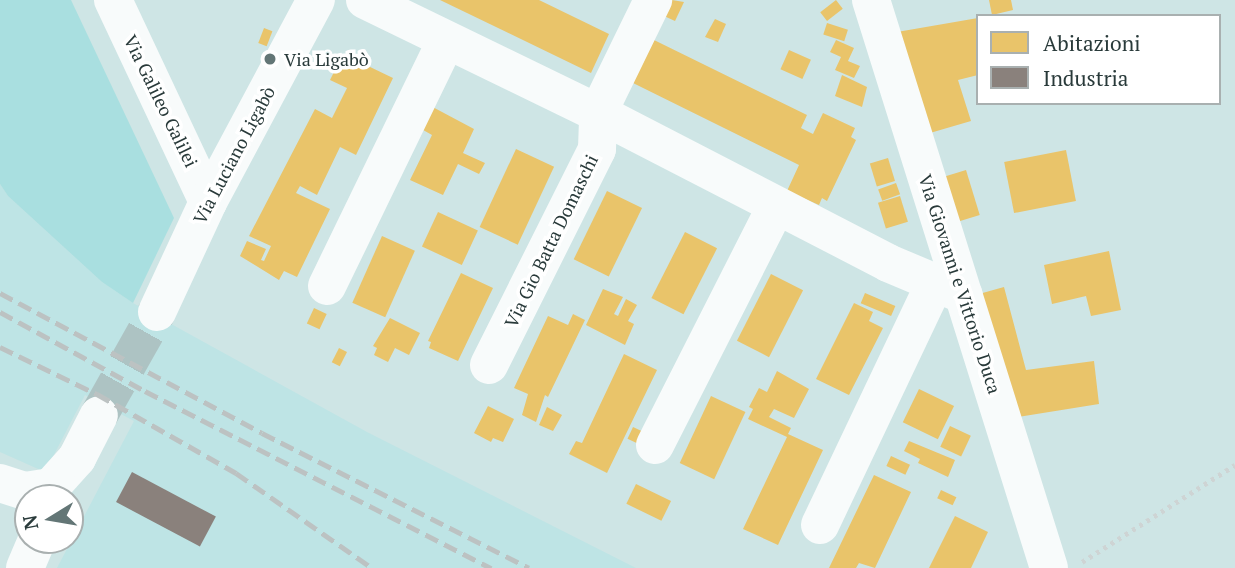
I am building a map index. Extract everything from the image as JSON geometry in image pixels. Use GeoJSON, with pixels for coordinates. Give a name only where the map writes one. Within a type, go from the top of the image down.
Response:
{"type":"FeatureCollection","features":[{"type":"Feature","properties":{"kind":"street","name":"Via Galileo Galilei"},"geometry":{"type":"LineString","coordinates":[[113,0],[208,202]]}},
{"type":"Feature","properties":{"kind":"street","name":"Via Luciano Ligabò"},"geometry":{"type":"LineString","coordinates":[[157,312],[208,202],[316,0]]}},
{"type":"Feature","properties":{"kind":"street"},"geometry":{"type":"LineString","coordinates":[[365,0],[598,113],[776,207],[949,290],[820,525]]}},
{"type":"Feature","properties":{"kind":"street","name":"Via Gio Batta Domaschi"},"geometry":{"type":"LineString","coordinates":[[489,365],[597,149],[598,113],[653,0]]}},
{"type":"Feature","properties":{"kind":"street","name":"Via Giovanni e Vittorio Duca"},"geometry":{"type":"LineString","coordinates":[[870,0],[949,290],[1049,568]]}},
{"type":"Feature","properties":{"kind":"street"},"geometry":{"type":"LineString","coordinates":[[327,286],[446,41]]}},
{"type":"Feature","properties":{"kind":"street"},"geometry":{"type":"LineString","coordinates":[[655,445],[776,207]]}},
{"type":"Feature","properties":{"kind":"street"},"geometry":{"type":"LineString","coordinates":[[60,484],[77,458],[99,415]]}},
{"type":"Feature","properties":{"kind":"path"},"geometry":{"type":"LineString","coordinates":[[1073,568],[1235,465]]}},
{"type":"Feature","properties":{"kind":"shaded area"},"geometry":{"type":"Polygon","coordinates":[[[0,0],[71,0],[174,218],[133,303],[102,282],[8,196],[0,184],[0,0]]]}},
{"type":"Feature","properties":{"kind":"shaded area"},"geometry":{"type":"Polygon","coordinates":[[[0,184],[8,196],[102,282],[133,303],[367,432],[636,568],[57,568],[64,554],[84,554],[84,516],[134,421],[85,395],[45,472],[0,452],[0,184]]]}},
{"type":"Feature","properties":{"kind":"building: Abitazioni"},"geometry":{"type":"Polygon","coordinates":[[[440,0],[539,0],[609,34],[591,73],[440,0]]]}},
{"type":"Feature","properties":{"kind":"building: Abitazioni"},"geometry":{"type":"Polygon","coordinates":[[[672,0],[684,2],[675,21],[664,16],[672,0]]]}},
{"type":"Feature","properties":{"kind":"building: Abitazioni"},"geometry":{"type":"Polygon","coordinates":[[[836,0],[843,9],[827,21],[820,12],[836,0]]]}},
{"type":"Feature","properties":{"kind":"building: Abitazioni"},"geometry":{"type":"Polygon","coordinates":[[[989,0],[1011,0],[1013,10],[992,14],[989,0]]]}},
{"type":"Feature","properties":{"kind":"building: Abitazioni"},"geometry":{"type":"Polygon","coordinates":[[[976,18],[976,76],[958,80],[971,121],[930,133],[897,32],[976,18]]]}},
{"type":"Feature","properties":{"kind":"building: Abitazioni"},"geometry":{"type":"Polygon","coordinates":[[[715,19],[726,24],[718,42],[705,37],[715,19]]]}},
{"type":"Feature","properties":{"kind":"building: Abitazioni"},"geometry":{"type":"Polygon","coordinates":[[[827,23],[848,30],[844,41],[823,34],[827,23]]]}},
{"type":"Feature","properties":{"kind":"building: Abitazioni"},"geometry":{"type":"Polygon","coordinates":[[[264,28],[272,31],[267,46],[258,43],[264,28]]]}},
{"type":"Feature","properties":{"kind":"building: Abitazioni"},"geometry":{"type":"Polygon","coordinates":[[[654,40],[807,115],[801,128],[813,134],[823,113],[855,128],[851,137],[856,140],[827,201],[822,198],[819,205],[787,191],[799,165],[633,83],[654,40]]]}},
{"type":"Feature","properties":{"kind":"building: Abitazioni"},"geometry":{"type":"Polygon","coordinates":[[[836,40],[854,48],[848,61],[860,66],[854,78],[835,70],[841,57],[830,52],[836,40]]]}},
{"type":"Feature","properties":{"kind":"building: Abitazioni"},"geometry":{"type":"Polygon","coordinates":[[[789,50],[811,60],[802,79],[780,69],[789,50]]]}},
{"type":"Feature","properties":{"kind":"building: Abitazioni"},"geometry":{"type":"Polygon","coordinates":[[[343,54],[393,78],[356,155],[340,147],[317,195],[300,186],[296,193],[330,209],[297,277],[284,271],[279,280],[240,256],[247,241],[266,249],[261,260],[264,261],[271,246],[249,236],[315,109],[332,118],[347,88],[330,80],[343,54]]]}},
{"type":"Feature","properties":{"kind":"building: Abitazioni"},"geometry":{"type":"Polygon","coordinates":[[[842,75],[867,87],[862,107],[835,96],[842,75]]]}},
{"type":"Feature","properties":{"kind":"building: Abitazioni"},"geometry":{"type":"Polygon","coordinates":[[[427,104],[474,129],[463,153],[485,163],[479,174],[458,164],[443,195],[410,180],[432,135],[416,126],[427,104]]]}},
{"type":"Feature","properties":{"kind":"building: Abitazioni"},"geometry":{"type":"Polygon","coordinates":[[[516,149],[554,167],[518,245],[480,227],[516,149]]]}},
{"type":"Feature","properties":{"kind":"building: Abitazioni"},"geometry":{"type":"Polygon","coordinates":[[[1066,150],[1076,201],[1014,213],[1004,162],[1066,150]]]}},
{"type":"Feature","properties":{"kind":"building: Abitazioni"},"geometry":{"type":"Polygon","coordinates":[[[888,158],[895,181],[877,187],[870,164],[888,158]]]}},
{"type":"Feature","properties":{"kind":"building: Abitazioni"},"geometry":{"type":"Polygon","coordinates":[[[966,170],[980,215],[958,222],[944,177],[966,170]]]}},
{"type":"Feature","properties":{"kind":"building: Abitazioni"},"geometry":{"type":"Polygon","coordinates":[[[896,183],[900,194],[882,201],[878,189],[896,183]]]}},
{"type":"Feature","properties":{"kind":"building: Abitazioni"},"geometry":{"type":"Polygon","coordinates":[[[607,191],[642,208],[609,276],[574,259],[607,191]]]}},
{"type":"Feature","properties":{"kind":"building: Abitazioni"},"geometry":{"type":"Polygon","coordinates":[[[900,196],[908,222],[886,229],[878,203],[900,196]]]}},
{"type":"Feature","properties":{"kind":"building: Abitazioni"},"geometry":{"type":"Polygon","coordinates":[[[438,212],[478,231],[462,265],[422,246],[438,212]]]}},
{"type":"Feature","properties":{"kind":"building: Abitazioni"},"geometry":{"type":"Polygon","coordinates":[[[685,232],[717,248],[683,314],[651,298],[685,232]]]}},
{"type":"Feature","properties":{"kind":"building: Abitazioni"},"geometry":{"type":"Polygon","coordinates":[[[382,236],[415,251],[385,317],[352,303],[382,236]]]}},
{"type":"Feature","properties":{"kind":"building: Abitazioni"},"geometry":{"type":"Polygon","coordinates":[[[1109,251],[1121,310],[1091,316],[1086,296],[1052,304],[1044,265],[1109,251]]]}},
{"type":"Feature","properties":{"kind":"building: Abitazioni"},"geometry":{"type":"Polygon","coordinates":[[[461,273],[493,288],[458,361],[429,348],[431,342],[428,341],[461,273]]]}},
{"type":"Feature","properties":{"kind":"building: Abitazioni"},"geometry":{"type":"Polygon","coordinates":[[[771,274],[803,290],[769,357],[737,341],[771,274]]]}},
{"type":"Feature","properties":{"kind":"building: Abitazioni"},"geometry":{"type":"Polygon","coordinates":[[[1004,287],[1026,370],[1094,361],[1099,404],[1018,417],[979,294],[1004,287]]]}},
{"type":"Feature","properties":{"kind":"building: Abitazioni"},"geometry":{"type":"Polygon","coordinates":[[[603,289],[623,297],[614,314],[618,316],[626,299],[637,305],[628,321],[634,324],[625,345],[586,325],[603,289]]]}},
{"type":"Feature","properties":{"kind":"building: Abitazioni"},"geometry":{"type":"Polygon","coordinates":[[[865,293],[895,306],[891,316],[861,303],[865,293]]]}},
{"type":"Feature","properties":{"kind":"building: Abitazioni"},"geometry":{"type":"Polygon","coordinates":[[[854,303],[873,312],[869,321],[883,328],[849,395],[816,379],[854,303]]]}},
{"type":"Feature","properties":{"kind":"building: Abitazioni"},"geometry":{"type":"Polygon","coordinates":[[[314,308],[327,314],[320,329],[307,323],[314,308]]]}},
{"type":"Feature","properties":{"kind":"building: Abitazioni"},"geometry":{"type":"Polygon","coordinates":[[[573,314],[585,320],[548,397],[545,395],[536,422],[522,415],[528,394],[514,388],[548,316],[568,325],[573,314]]]}},
{"type":"Feature","properties":{"kind":"building: Abitazioni"},"geometry":{"type":"Polygon","coordinates":[[[390,318],[420,333],[409,355],[395,348],[388,362],[374,355],[377,348],[373,346],[390,318]]]}},
{"type":"Feature","properties":{"kind":"building: Abitazioni"},"geometry":{"type":"Polygon","coordinates":[[[339,348],[347,352],[340,366],[332,362],[339,348]]]}},
{"type":"Feature","properties":{"kind":"building: Abitazioni"},"geometry":{"type":"Polygon","coordinates":[[[624,354],[657,370],[607,473],[569,454],[576,441],[582,443],[624,354]]]}},
{"type":"Feature","properties":{"kind":"building: Abitazioni"},"geometry":{"type":"Polygon","coordinates":[[[777,371],[809,389],[794,418],[774,409],[769,417],[791,428],[788,434],[823,450],[778,545],[743,529],[787,437],[748,419],[753,409],[749,407],[759,388],[767,392],[777,371]]]}},
{"type":"Feature","properties":{"kind":"building: Abitazioni"},"geometry":{"type":"Polygon","coordinates":[[[919,389],[954,406],[938,439],[903,422],[919,389]]]}},
{"type":"Feature","properties":{"kind":"building: Abitazioni"},"geometry":{"type":"Polygon","coordinates":[[[711,396],[745,412],[714,479],[680,463],[711,396]]]}},
{"type":"Feature","properties":{"kind":"building: Abitazioni"},"geometry":{"type":"Polygon","coordinates":[[[488,406],[514,419],[503,442],[493,438],[491,442],[474,433],[488,406]]]}},
{"type":"Feature","properties":{"kind":"building: Abitazioni"},"geometry":{"type":"Polygon","coordinates":[[[547,407],[562,415],[553,431],[539,425],[547,407]]]}},
{"type":"Feature","properties":{"kind":"building: Abitazioni"},"geometry":{"type":"Polygon","coordinates":[[[950,426],[971,436],[961,457],[940,447],[950,426]]]}},
{"type":"Feature","properties":{"kind":"building: Abitazioni"},"geometry":{"type":"Polygon","coordinates":[[[633,427],[648,434],[643,446],[628,439],[633,427]]]}},
{"type":"Feature","properties":{"kind":"building: Abitazioni"},"geometry":{"type":"Polygon","coordinates":[[[909,441],[955,460],[948,477],[918,463],[920,459],[904,451],[909,441]]]}},
{"type":"Feature","properties":{"kind":"building: Abitazioni"},"geometry":{"type":"Polygon","coordinates":[[[891,456],[910,465],[905,475],[886,466],[891,456]]]}},
{"type":"Feature","properties":{"kind":"building: Abitazioni"},"geometry":{"type":"Polygon","coordinates":[[[874,475],[911,492],[875,568],[859,563],[856,568],[829,568],[874,475]]]}},
{"type":"Feature","properties":{"kind":"building: Abitazioni"},"geometry":{"type":"Polygon","coordinates":[[[636,484],[671,501],[661,521],[626,504],[636,484]]]}},
{"type":"Feature","properties":{"kind":"building: Abitazioni"},"geometry":{"type":"Polygon","coordinates":[[[941,490],[956,497],[953,505],[937,498],[941,490]]]}},
{"type":"Feature","properties":{"kind":"building: Abitazioni"},"geometry":{"type":"Polygon","coordinates":[[[955,516],[988,532],[971,568],[929,568],[955,516]]]}},
{"type":"Feature","properties":{"kind":"building: Industria"},"geometry":{"type":"Polygon","coordinates":[[[132,472],[216,517],[200,547],[116,502],[132,472]]]}},
{"type":"Feature","properties":{"kind":"tunnel"},"geometry":{"type":"LineString","coordinates":[[99,415],[157,312]]}},
{"type":"Feature","properties":{"kind":"railway"},"geometry":{"type":"LineString","coordinates":[[0,293],[262,433],[529,568]]}},
{"type":"Feature","properties":{"kind":"railway"},"geometry":{"type":"LineString","coordinates":[[0,312],[145,391],[491,568]]}},
{"type":"Feature","properties":{"kind":"railway"},"geometry":{"type":"LineString","coordinates":[[0,347],[97,394],[236,473],[372,568]]}},
{"type":"Feature","properties":{"kind":"place","name":"Via Ligabò"},"geometry":{"type":"Point","coordinates":[270,59]}}]}
